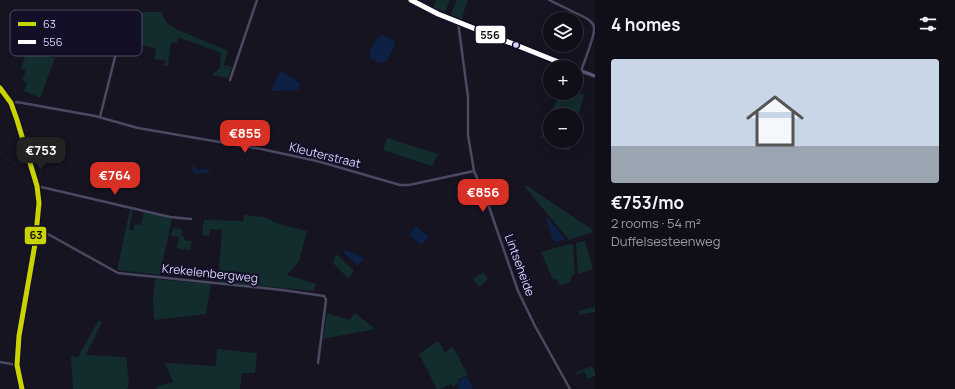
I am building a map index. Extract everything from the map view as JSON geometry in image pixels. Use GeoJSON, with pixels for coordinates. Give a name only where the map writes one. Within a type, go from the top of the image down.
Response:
{"type":"FeatureCollection","features":[{"type":"Feature","properties":{"kind":"street"},"geometry":{"type":"LineString","coordinates":[[230,80],[257,0]]}},
{"type":"Feature","properties":{"kind":"street"},"geometry":{"type":"LineString","coordinates":[[411,0],[458,22],[553,60]]}},
{"type":"Feature","properties":{"kind":"street"},"geometry":{"type":"LineString","coordinates":[[549,0],[586,18],[591,21],[594,26],[594,34],[583,65]]}},
{"type":"Feature","properties":{"kind":"street","name":"Lintseheide"},"geometry":{"type":"LineString","coordinates":[[458,22],[468,97],[468,135],[474,171],[487,201],[518,291],[535,326],[570,389]]}},
{"type":"Feature","properties":{"kind":"street"},"geometry":{"type":"LineString","coordinates":[[100,118],[115,56]]}},
{"type":"Feature","properties":{"kind":"street"},"geometry":{"type":"LineString","coordinates":[[583,72],[595,76]]}},
{"type":"Feature","properties":{"kind":"street"},"geometry":{"type":"LineString","coordinates":[[0,88],[10,103],[17,120],[37,186],[39,204],[37,228],[18,336],[17,365],[22,389]]}},
{"type":"Feature","properties":{"kind":"street","name":"Kleuterstraat"},"geometry":{"type":"LineString","coordinates":[[10,103],[17,102],[100,118],[138,128],[254,148],[317,161],[400,185],[409,185],[474,171]]}},
{"type":"Feature","properties":{"kind":"street"},"geometry":{"type":"LineString","coordinates":[[37,186],[170,217],[191,219]]}},
{"type":"Feature","properties":{"kind":"street","name":"Krekelenbergweg"},"geometry":{"type":"LineString","coordinates":[[37,228],[118,273],[282,290],[324,296],[326,300],[318,363]]}},
{"type":"Feature","properties":{"kind":"street"},"geometry":{"type":"LineString","coordinates":[[0,362],[17,365]]}},
{"type":"Feature","properties":{"kind":"green space"},"geometry":{"type":"Polygon","coordinates":[[[436,0],[450,0],[444,14],[433,9],[436,0]]]}},
{"type":"Feature","properties":{"kind":"green space"},"geometry":{"type":"Polygon","coordinates":[[[457,0],[468,0],[461,20],[450,16],[457,0]]]}},
{"type":"Feature","properties":{"kind":"green space"},"geometry":{"type":"Polygon","coordinates":[[[142,12],[161,12],[166,22],[176,29],[228,51],[224,65],[232,67],[228,78],[211,75],[220,68],[221,53],[178,37],[177,43],[171,42],[168,66],[164,66],[165,60],[155,59],[156,48],[142,46],[142,12]]]}},
{"type":"Feature","properties":{"kind":"green space"},"geometry":{"type":"Polygon","coordinates":[[[25,56],[47,56],[55,58],[40,98],[24,91],[27,83],[22,80],[26,70],[21,68],[25,56]]]}},
{"type":"Feature","properties":{"kind":"green space"},"geometry":{"type":"Polygon","coordinates":[[[557,100],[583,100],[580,108],[553,108],[557,100]]]}},
{"type":"Feature","properties":{"kind":"green space"},"geometry":{"type":"Polygon","coordinates":[[[387,138],[438,154],[432,166],[383,150],[387,138]]]}},
{"type":"Feature","properties":{"kind":"green space"},"geometry":{"type":"Polygon","coordinates":[[[526,185],[591,229],[593,232],[569,240],[525,187],[526,185]]]}},
{"type":"Feature","properties":{"kind":"green space"},"geometry":{"type":"Polygon","coordinates":[[[130,209],[133,210],[129,229],[133,231],[135,224],[141,225],[144,212],[172,219],[160,275],[117,270],[130,209]]]}},
{"type":"Feature","properties":{"kind":"green space"},"geometry":{"type":"Polygon","coordinates":[[[244,215],[263,217],[282,225],[307,231],[299,261],[287,275],[316,284],[314,291],[218,282],[222,230],[210,229],[209,236],[202,235],[204,220],[243,221],[244,215]]]}},
{"type":"Feature","properties":{"kind":"green space"},"geometry":{"type":"Polygon","coordinates":[[[173,228],[182,230],[181,236],[184,236],[184,240],[192,241],[190,250],[177,248],[179,237],[171,236],[173,228]]]}},
{"type":"Feature","properties":{"kind":"green space"},"geometry":{"type":"Polygon","coordinates":[[[585,241],[593,269],[578,274],[576,243],[585,241]]]}},
{"type":"Feature","properties":{"kind":"green space"},"geometry":{"type":"Polygon","coordinates":[[[570,244],[573,245],[575,274],[572,276],[570,282],[560,285],[556,279],[553,280],[541,252],[570,244]]]}},
{"type":"Feature","properties":{"kind":"green space"},"geometry":{"type":"Polygon","coordinates":[[[336,254],[354,271],[348,278],[333,263],[336,254]]]}},
{"type":"Feature","properties":{"kind":"green space"},"geometry":{"type":"Polygon","coordinates":[[[483,272],[488,279],[479,287],[473,279],[483,272]]]}},
{"type":"Feature","properties":{"kind":"green space"},"geometry":{"type":"Polygon","coordinates":[[[155,279],[211,284],[206,314],[154,320],[153,299],[155,279]]]}},
{"type":"Feature","properties":{"kind":"green space"},"geometry":{"type":"Polygon","coordinates":[[[595,307],[595,312],[580,315],[578,311],[595,307]]]}},
{"type":"Feature","properties":{"kind":"green space"},"geometry":{"type":"Polygon","coordinates":[[[327,313],[349,320],[355,313],[375,329],[323,339],[327,313]]]}},
{"type":"Feature","properties":{"kind":"green space"},"geometry":{"type":"Polygon","coordinates":[[[98,321],[102,322],[86,355],[126,357],[129,381],[127,389],[73,389],[71,356],[78,357],[98,321]]]}},
{"type":"Feature","properties":{"kind":"green space"},"geometry":{"type":"Polygon","coordinates":[[[438,341],[445,352],[453,347],[468,375],[459,379],[457,384],[453,387],[452,384],[437,389],[419,354],[438,341]]]}},
{"type":"Feature","properties":{"kind":"green space"},"geometry":{"type":"Polygon","coordinates":[[[217,349],[257,353],[255,373],[242,373],[240,389],[157,389],[156,387],[173,382],[165,363],[216,366],[217,349]]]}},
{"type":"Feature","properties":{"kind":"green space"},"geometry":{"type":"Polygon","coordinates":[[[592,366],[595,376],[588,379],[584,371],[577,375],[575,373],[592,366]]]}},
{"type":"Feature","properties":{"kind":"water"},"geometry":{"type":"Polygon","coordinates":[[[382,35],[392,39],[395,45],[386,62],[382,63],[370,58],[370,55],[375,41],[382,35]]]}},
{"type":"Feature","properties":{"kind":"water"},"geometry":{"type":"Polygon","coordinates":[[[281,71],[300,83],[298,90],[272,91],[281,71]]]}},
{"type":"Feature","properties":{"kind":"water"},"geometry":{"type":"Polygon","coordinates":[[[194,166],[198,170],[207,169],[211,172],[193,174],[192,167],[194,166]]]}},
{"type":"Feature","properties":{"kind":"water"},"geometry":{"type":"Polygon","coordinates":[[[548,218],[565,239],[556,242],[553,240],[546,219],[548,218]]]}},
{"type":"Feature","properties":{"kind":"water"},"geometry":{"type":"Polygon","coordinates":[[[416,226],[429,237],[422,245],[409,235],[416,226]]]}},
{"type":"Feature","properties":{"kind":"water"},"geometry":{"type":"Polygon","coordinates":[[[345,250],[362,257],[363,259],[358,266],[344,253],[345,250]]]}},
{"type":"Feature","properties":{"kind":"water"},"geometry":{"type":"Polygon","coordinates":[[[467,377],[473,389],[459,389],[458,384],[460,381],[467,377]]]}},
{"type":"Feature","properties":{"kind":"waterway"},"geometry":{"type":"LineString","coordinates":[[0,153],[13,164],[27,160]]}},
{"type":"Feature","properties":{"kind":"transit line","name":"556"},"geometry":{"type":"LineString","coordinates":[[411,0],[438,14],[553,60]]}},
{"type":"Feature","properties":{"kind":"transit line","name":"63"},"geometry":{"type":"LineString","coordinates":[[0,88],[11,103],[17,120],[37,186],[39,203],[35,244],[19,336],[17,365],[22,389]]}}]}
